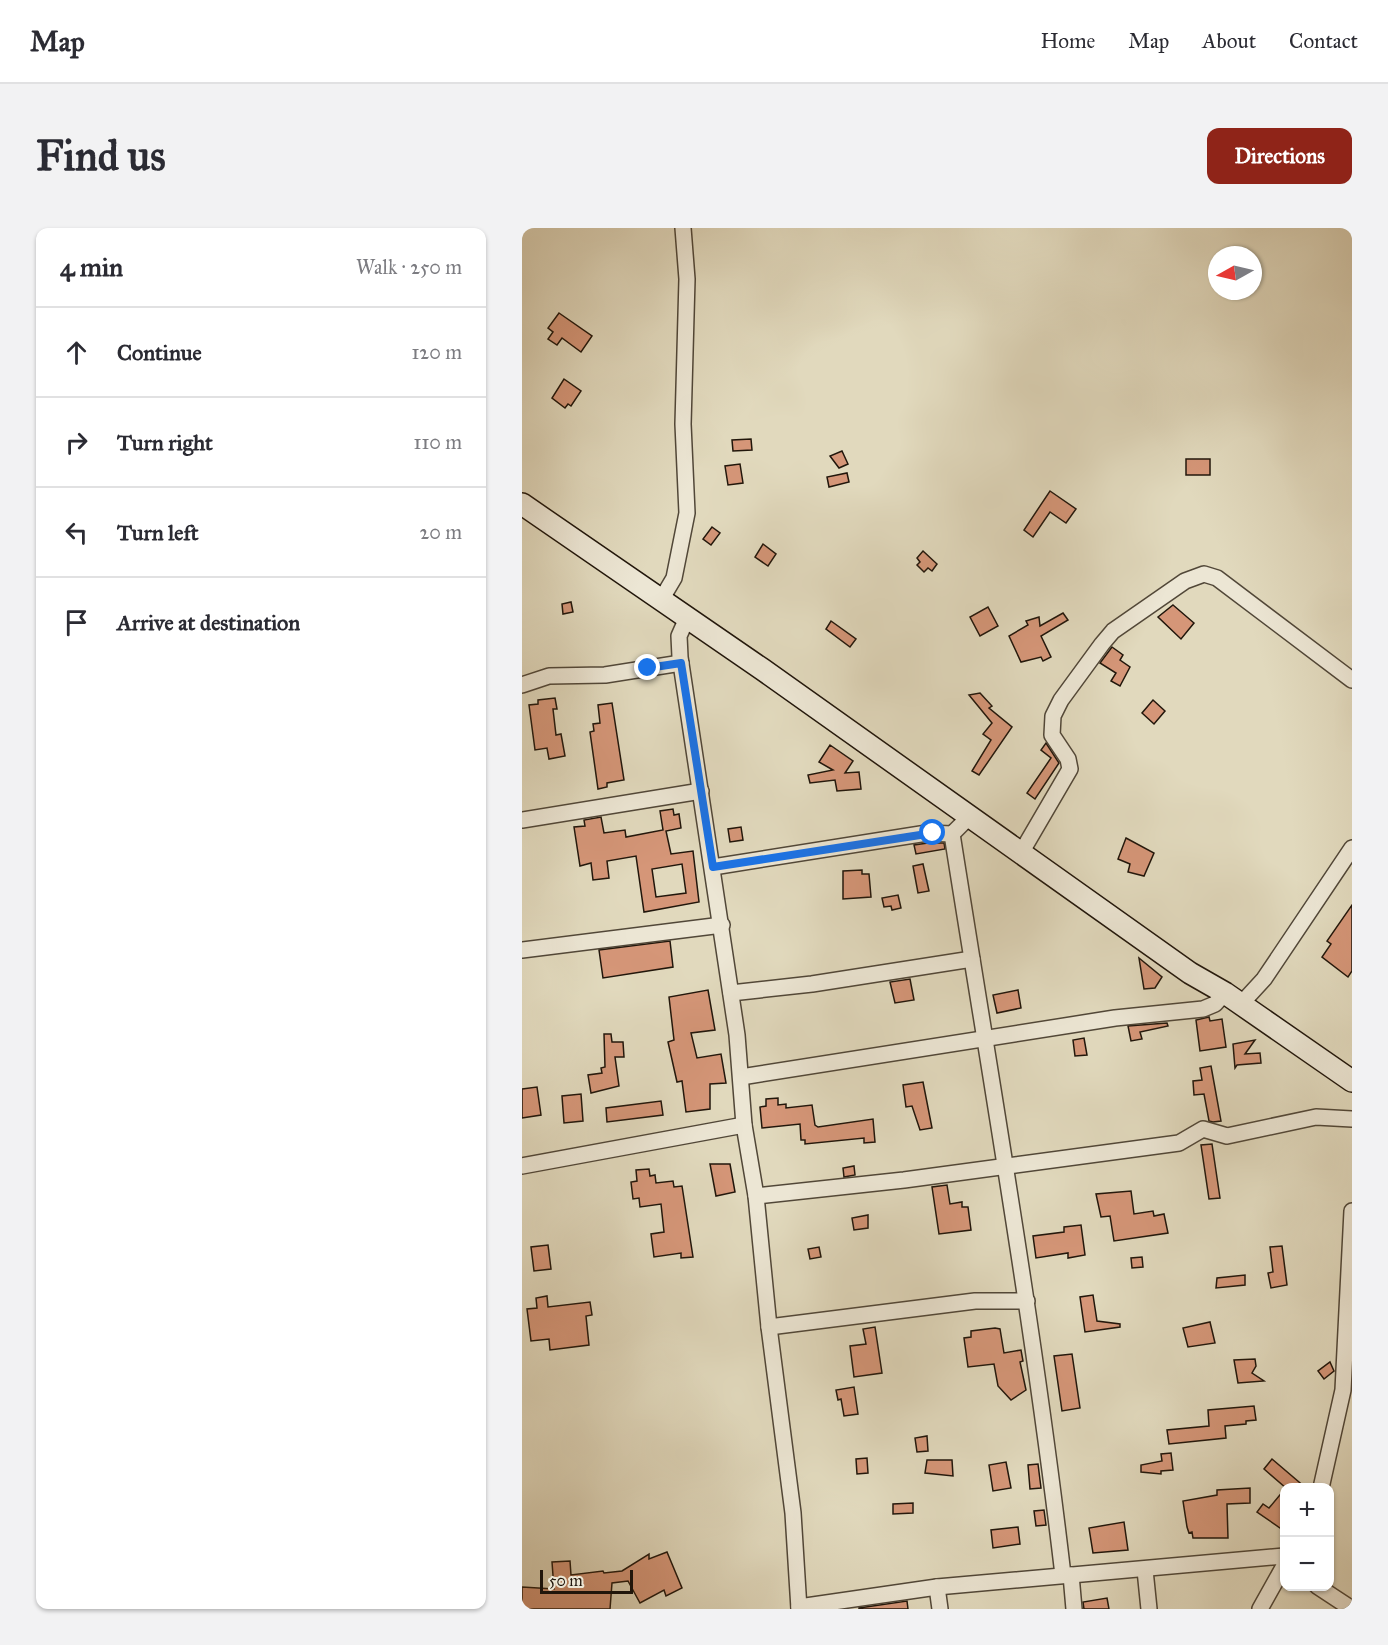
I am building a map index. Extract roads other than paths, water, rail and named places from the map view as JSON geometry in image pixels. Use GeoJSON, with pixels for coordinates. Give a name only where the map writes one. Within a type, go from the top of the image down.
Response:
{"type":"FeatureCollection","features":[{"type":"Feature","properties":{"kind":"street"},"geometry":{"type":"LineString","coordinates":[[661,600],[674,578],[687,513],[683,424],[687,279],[683,228]]}},
{"type":"Feature","properties":{"kind":"street"},"geometry":{"type":"LineString","coordinates":[[522,504],[970,816],[1190,973],[1233,998],[1352,1082]]}},
{"type":"Feature","properties":{"kind":"street"},"geometry":{"type":"LineString","coordinates":[[1021,853],[1070,768],[1068,759],[1052,735],[1053,716],[1060,700],[1113,631],[1185,581],[1204,574],[1217,578],[1352,680]]}},
{"type":"Feature","properties":{"kind":"street"},"geometry":{"type":"LineString","coordinates":[[687,618],[679,636],[681,663],[731,993],[744,1125],[756,1196],[769,1327],[794,1513],[799,1608],[937,1587],[1280,1556]]}},
{"type":"Feature","properties":{"kind":"street"},"geometry":{"type":"LineString","coordinates":[[522,685],[549,676],[605,675],[681,663]]}},
{"type":"Feature","properties":{"kind":"street"},"geometry":{"type":"LineString","coordinates":[[522,820],[702,791]]}},
{"type":"Feature","properties":{"kind":"street"},"geometry":{"type":"LineString","coordinates":[[713,867],[927,833],[952,834],[970,816]]}},
{"type":"Feature","properties":{"kind":"street"},"geometry":{"type":"LineString","coordinates":[[952,834],[1074,1609]]}},
{"type":"Feature","properties":{"kind":"street"},"geometry":{"type":"LineString","coordinates":[[741,1077],[1115,1018],[1203,1009],[1233,998],[1264,979],[1352,848]]}},
{"type":"Feature","properties":{"kind":"street"},"geometry":{"type":"LineString","coordinates":[[522,950],[722,925]]}},
{"type":"Feature","properties":{"kind":"street"},"geometry":{"type":"LineString","coordinates":[[731,993],[812,984],[972,958]]}},
{"type":"Feature","properties":{"kind":"street"},"geometry":{"type":"LineString","coordinates":[[756,1196],[904,1180],[1179,1143],[1203,1129],[1227,1136],[1316,1118],[1352,1119]]}},
{"type":"Feature","properties":{"kind":"street"},"geometry":{"type":"LineString","coordinates":[[522,1166],[744,1125]]}},
{"type":"Feature","properties":{"kind":"street"},"geometry":{"type":"LineString","coordinates":[[1322,1483],[1343,1390],[1352,1211]]}},
{"type":"Feature","properties":{"kind":"street"},"geometry":{"type":"LineString","coordinates":[[769,1327],[975,1301],[1027,1301]]}},
{"type":"Feature","properties":{"kind":"street"},"geometry":{"type":"LineString","coordinates":[[1145,1570],[1149,1609]]}},
{"type":"Feature","properties":{"kind":"street"},"geometry":{"type":"LineString","coordinates":[[1260,1609],[1280,1573]]}},
{"type":"Feature","properties":{"kind":"street"},"geometry":{"type":"LineString","coordinates":[[937,1587],[940,1609]]}},
{"type":"Feature","properties":{"kind":"street"},"geometry":{"type":"LineString","coordinates":[[1323,1591],[1352,1609]]}}]}
